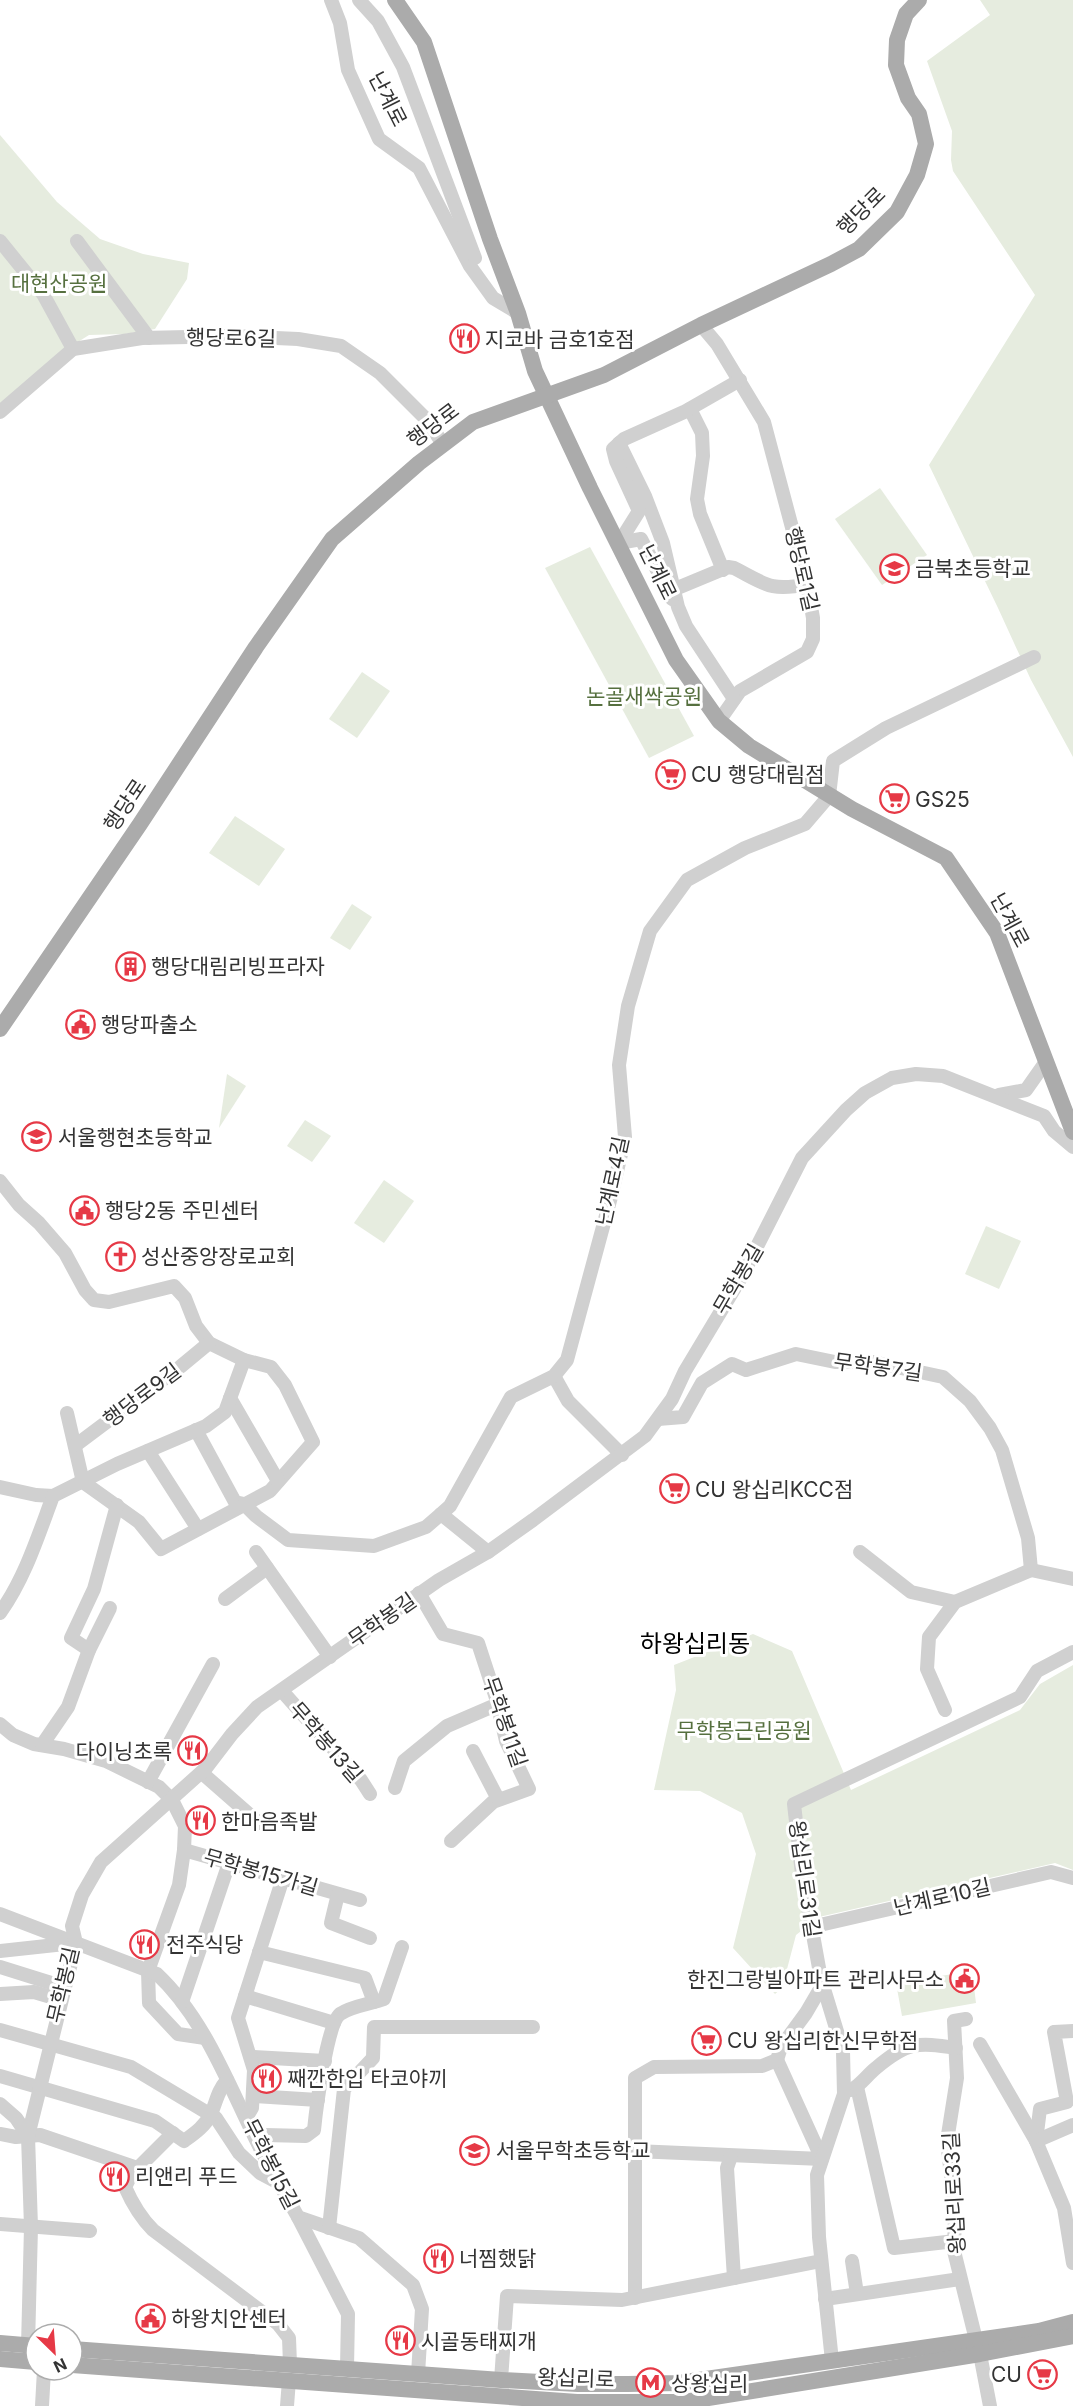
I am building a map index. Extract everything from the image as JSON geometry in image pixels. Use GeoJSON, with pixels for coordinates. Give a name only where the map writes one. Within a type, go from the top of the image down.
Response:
{"type":"FeatureCollection","features":[{"type":"Feature","properties":{"kind":"main road","name":"난계로"},"geometry":{"type":"LineString","coordinates":[[395,0],[424,42],[490,239],[518,313],[535,370],[590,488],[676,660],[719,721],[749,746],[887,829],[946,858],[997,933],[1073,1132]]}},
{"type":"Feature","properties":{"kind":"main road","name":"행당로"},"geometry":{"type":"LineString","coordinates":[[0,1029],[140,824],[256,647],[332,539],[443,444],[473,422],[604,375],[701,325],[774,292],[859,249],[897,212],[917,175],[926,144],[919,114],[908,98],[896,64],[897,40],[906,14],[919,0]]}},
{"type":"Feature","properties":{"kind":"main road","name":"왕십리로"},"geometry":{"type":"LineString","coordinates":[[978,2347],[1073,2322]]}},
{"type":"Feature","properties":{"kind":"main road","name":"왕십리로"},"geometry":{"type":"LineString","coordinates":[[84,2350],[289,2372],[510,2402],[569,2404],[684,2402],[850,2366],[1073,2336]]}},
{"type":"Feature","properties":{"kind":"main road"},"geometry":{"type":"LineString","coordinates":[[0,2343],[24,2347]]}},
{"type":"Feature","properties":{"kind":"main road"},"geometry":{"type":"LineString","coordinates":[[0,2359],[24,2361]]}},
{"type":"Feature","properties":{"kind":"main road","name":"왕십리로"},"geometry":{"type":"LineString","coordinates":[[84,2365],[289,2372],[347,2368],[505,2380],[613,2384],[678,2383],[832,2361],[850,2366]]}},
{"type":"Feature","properties":{"kind":"main road"},"geometry":{"type":"LineString","coordinates":[[505,2380],[510,2402]]}},
{"type":"Feature","properties":{"kind":"main road"},"geometry":{"type":"LineString","coordinates":[[613,2384],[613,2403]]}},
{"type":"Feature","properties":{"kind":"street","name":"난계로"},"geometry":{"type":"LineString","coordinates":[[331,0],[340,23],[348,70],[379,139],[418,168],[470,266],[493,298],[518,313]]}},
{"type":"Feature","properties":{"kind":"street"},"geometry":{"type":"LineString","coordinates":[[359,0],[378,21],[403,67],[470,248],[493,298]]}},
{"type":"Feature","properties":{"kind":"street"},"geometry":{"type":"LineString","coordinates":[[0,241],[43,294],[73,349],[0,412]]}},
{"type":"Feature","properties":{"kind":"street"},"geometry":{"type":"LineString","coordinates":[[77,241],[149,338]]}},
{"type":"Feature","properties":{"kind":"street","name":"행당로1길"},"geometry":{"type":"LineString","coordinates":[[701,325],[717,344],[764,422],[807,584],[813,618],[813,639],[807,652],[740,691],[719,721]]}},
{"type":"Feature","properties":{"kind":"street","name":"행당로6길"},"geometry":{"type":"LineString","coordinates":[[73,349],[149,338],[234,336],[298,339],[341,346],[380,373],[427,420],[443,444]]}},
{"type":"Feature","properties":{"kind":"street"},"geometry":{"type":"LineString","coordinates":[[619,543],[639,511],[616,461],[613,449],[624,439],[690,409],[740,380]]}},
{"type":"Feature","properties":{"kind":"street"},"geometry":{"type":"LineString","coordinates":[[690,409],[702,433],[703,456],[697,499],[700,514],[723,570]]}},
{"type":"Feature","properties":{"kind":"street"},"geometry":{"type":"LineString","coordinates":[[619,443],[656,525],[667,556],[678,607]]}},
{"type":"Feature","properties":{"kind":"street"},"geometry":{"type":"LineString","coordinates":[[619,543],[641,538],[691,633],[734,699]]}},
{"type":"Feature","properties":{"kind":"street"},"geometry":{"type":"LineString","coordinates":[[675,590],[723,570],[734,568],[771,587],[782,589],[807,584]]}},
{"type":"Feature","properties":{"kind":"street"},"geometry":{"type":"LineString","coordinates":[[829,796],[833,761],[886,728],[1034,657]]}},
{"type":"Feature","properties":{"kind":"street","name":"난계로4길"},"geometry":{"type":"LineString","coordinates":[[554,1376],[567,1360],[611,1197],[622,1147],[624,1137],[619,1065],[628,1006],[650,931],[687,880],[745,848],[805,824],[829,796]]}},
{"type":"Feature","properties":{"kind":"street","name":"무학봉길"},"geometry":{"type":"LineString","coordinates":[[995,1095],[1026,1090],[1045,1063]]}},
{"type":"Feature","properties":{"kind":"street","name":"무학봉길"},"geometry":{"type":"LineString","coordinates":[[33,2322],[28,2136],[38,2087],[76,1943],[72,1926],[82,1895],[101,1862],[201,1773],[257,1707],[419,1593],[488,1552],[645,1436],[672,1399],[685,1371],[742,1276],[802,1158],[846,1110],[865,1093],[892,1078],[916,1074],[943,1076],[1044,1116],[1054,1131],[1073,1148]]}},
{"type":"Feature","properties":{"kind":"street"},"geometry":{"type":"LineString","coordinates":[[0,1180],[19,1205],[65,1252],[85,1290],[94,1300],[109,1302],[174,1286],[185,1298],[196,1326],[209,1343],[244,1360],[271,1367],[285,1385],[313,1442],[270,1491],[161,1549],[139,1522],[83,1482],[67,1413]]}},
{"type":"Feature","properties":{"kind":"street","name":"행당로9길"},"geometry":{"type":"LineString","coordinates":[[76,1445],[209,1343]]}},
{"type":"Feature","properties":{"kind":"street","name":"무학봉7길"},"geometry":{"type":"LineString","coordinates":[[658,1419],[683,1417],[702,1383],[732,1364],[747,1370],[796,1354],[835,1362],[873,1362],[943,1377],[970,1401],[990,1428],[1002,1450],[1028,1538],[1031,1570]]}},
{"type":"Feature","properties":{"kind":"street"},"geometry":{"type":"LineString","coordinates":[[0,1487],[36,1495],[53,1496],[117,1464],[206,1426],[225,1412],[244,1360]]}},
{"type":"Feature","properties":{"kind":"street"},"geometry":{"type":"LineString","coordinates":[[196,1430],[235,1502],[244,1504],[288,1540],[374,1546],[426,1527],[450,1506],[512,1397],[554,1376],[568,1401],[622,1455]]}},
{"type":"Feature","properties":{"kind":"street"},"geometry":{"type":"LineString","coordinates":[[230,1398],[278,1481]]}},
{"type":"Feature","properties":{"kind":"street"},"geometry":{"type":"LineString","coordinates":[[148,1451],[198,1529]]}},
{"type":"Feature","properties":{"kind":"street"},"geometry":{"type":"LineString","coordinates":[[0,1613],[29,1561],[53,1496]]}},
{"type":"Feature","properties":{"kind":"street"},"geometry":{"type":"LineString","coordinates":[[89,1650],[71,1638],[94,1589],[117,1505]]}},
{"type":"Feature","properties":{"kind":"street"},"geometry":{"type":"LineString","coordinates":[[441,1514],[488,1552]]}},
{"type":"Feature","properties":{"kind":"street"},"geometry":{"type":"LineString","coordinates":[[256,1552],[330,1657]]}},
{"type":"Feature","properties":{"kind":"street"},"geometry":{"type":"LineString","coordinates":[[860,1552],[910,1592],[955,1602]]}},
{"type":"Feature","properties":{"kind":"street"},"geometry":{"type":"LineString","coordinates":[[225,1599],[267,1568]]}},
{"type":"Feature","properties":{"kind":"street"},"geometry":{"type":"LineString","coordinates":[[945,1710],[927,1669],[929,1637],[955,1602],[1031,1570],[1073,1579]]}},
{"type":"Feature","properties":{"kind":"street","name":"무학봉11길"},"geometry":{"type":"LineString","coordinates":[[419,1593],[443,1634],[478,1643],[498,1704],[506,1741],[529,1789],[498,1800],[451,1840]]}},
{"type":"Feature","properties":{"kind":"street"},"geometry":{"type":"LineString","coordinates":[[42,1745],[68,1707],[89,1650],[110,1608]]}},
{"type":"Feature","properties":{"kind":"street","name":"왕십리로31길"},"geometry":{"type":"LineString","coordinates":[[832,2361],[821,2261],[817,2175],[844,2094],[843,2051],[823,1984],[802,1874],[794,1804],[1020,1697],[1037,1671],[1073,1652]]}},
{"type":"Feature","properties":{"kind":"street"},"geometry":{"type":"LineString","coordinates":[[148,1782],[213,1664]]}},
{"type":"Feature","properties":{"kind":"street","name":"무학봉13길"},"geometry":{"type":"LineString","coordinates":[[282,1691],[323,1740],[361,1780],[370,1794]]}},
{"type":"Feature","properties":{"kind":"street"},"geometry":{"type":"LineString","coordinates":[[395,1788],[404,1761],[447,1726],[498,1704]]}},
{"type":"Feature","properties":{"kind":"street"},"geometry":{"type":"LineString","coordinates":[[0,1724],[13,1735],[42,1745],[106,1761],[159,1787],[172,1800]]}},
{"type":"Feature","properties":{"kind":"street"},"geometry":{"type":"LineString","coordinates":[[473,1751],[498,1800]]}},
{"type":"Feature","properties":{"kind":"street"},"geometry":{"type":"LineString","coordinates":[[201,1773],[259,1823]]}},
{"type":"Feature","properties":{"kind":"street","name":"무학봉15가길"},"geometry":{"type":"LineString","coordinates":[[148,1971],[179,1885],[184,1850],[185,1826],[172,1800]]}},
{"type":"Feature","properties":{"kind":"street","name":"무학봉15가길"},"geometry":{"type":"LineString","coordinates":[[184,1850],[360,1900]]}},
{"type":"Feature","properties":{"kind":"street"},"geometry":{"type":"LineString","coordinates":[[182,2002],[229,1863]]}},
{"type":"Feature","properties":{"kind":"street","name":"난계로10길"},"geometry":{"type":"LineString","coordinates":[[812,1927],[1051,1872],[1073,1878]]}},
{"type":"Feature","properties":{"kind":"street"},"geometry":{"type":"LineString","coordinates":[[246,2118],[252,2108],[254,2070],[252,2057],[238,2018],[283,1878]]}},
{"type":"Feature","properties":{"kind":"street","name":"무학봉15가길"},"geometry":{"type":"LineString","coordinates":[[338,1894],[331,1923],[370,1938]]}},
{"type":"Feature","properties":{"kind":"street","name":"무학봉15길"},"geometry":{"type":"LineString","coordinates":[[0,1914],[157,1974],[176,1992],[228,2080],[298,2217],[359,2238],[414,2285],[422,2309],[418,2374]]}},
{"type":"Feature","properties":{"kind":"street"},"geometry":{"type":"LineString","coordinates":[[0,1951],[76,1943]]}},
{"type":"Feature","properties":{"kind":"street"},"geometry":{"type":"LineString","coordinates":[[256,2138],[265,2135],[306,2136],[314,2130],[325,2061],[334,2023],[338,2015],[384,1999],[402,1947]]}},
{"type":"Feature","properties":{"kind":"street"},"geometry":{"type":"LineString","coordinates":[[260,1952],[345,1975],[365,1978],[374,2002]]}},
{"type":"Feature","properties":{"kind":"street"},"geometry":{"type":"LineString","coordinates":[[0,1967],[62,1994]]}},
{"type":"Feature","properties":{"kind":"street"},"geometry":{"type":"LineString","coordinates":[[148,1971],[149,2003],[178,2034],[205,2038]]}},
{"type":"Feature","properties":{"kind":"street"},"geometry":{"type":"LineString","coordinates":[[635,2151],[822,2160],[777,2060],[781,2048],[823,1984]]}},
{"type":"Feature","properties":{"kind":"street"},"geometry":{"type":"LineString","coordinates":[[0,1994],[34,1992],[62,1994]]}},
{"type":"Feature","properties":{"kind":"street"},"geometry":{"type":"LineString","coordinates":[[245,1996],[334,2023]]}},
{"type":"Feature","properties":{"kind":"street","name":"왕십리로33길"},"geometry":{"type":"LineString","coordinates":[[966,2019],[954,2021],[957,2078],[947,2141],[960,2279],[978,2347],[990,2406]]}},
{"type":"Feature","properties":{"kind":"street"},"geometry":{"type":"LineString","coordinates":[[329,2228],[344,2089],[373,2058],[374,2027],[533,2027]]}},
{"type":"Feature","properties":{"kind":"street"},"geometry":{"type":"LineString","coordinates":[[0,2030],[131,2067],[211,2114],[239,2153],[260,2173],[279,2182]]}},
{"type":"Feature","properties":{"kind":"street"},"geometry":{"type":"LineString","coordinates":[[1036,2141],[1040,2109],[1067,2102],[1054,2032],[1073,2031]]}},
{"type":"Feature","properties":{"kind":"street"},"geometry":{"type":"LineString","coordinates":[[844,2094],[857,2087],[876,2068],[912,2045],[924,2043],[956,2048]]}},
{"type":"Feature","properties":{"kind":"street"},"geometry":{"type":"LineString","coordinates":[[980,2044],[1036,2141],[1069,2217],[1073,2263]]}},
{"type":"Feature","properties":{"kind":"street"},"geometry":{"type":"LineString","coordinates":[[252,2057],[325,2061]]}},
{"type":"Feature","properties":{"kind":"street"},"geometry":{"type":"LineString","coordinates":[[635,2298],[635,2078],[654,2067],[762,2066],[777,2060]]}},
{"type":"Feature","properties":{"kind":"street"},"geometry":{"type":"LineString","coordinates":[[0,2076],[155,2121],[184,2141],[202,2127],[211,2114],[219,2090],[228,2080]]}},
{"type":"Feature","properties":{"kind":"street"},"geometry":{"type":"LineString","coordinates":[[857,2087],[894,2248],[955,2241]]}},
{"type":"Feature","properties":{"kind":"street"},"geometry":{"type":"LineString","coordinates":[[253,2096],[318,2100]]}},
{"type":"Feature","properties":{"kind":"street"},"geometry":{"type":"LineString","coordinates":[[0,2104],[16,2118],[28,2136]]}},
{"type":"Feature","properties":{"kind":"street"},"geometry":{"type":"LineString","coordinates":[[1036,2141],[1073,2125]]}},
{"type":"Feature","properties":{"kind":"street"},"geometry":{"type":"LineString","coordinates":[[0,2133],[16,2137],[40,2135],[137,2168]]}},
{"type":"Feature","properties":{"kind":"street"},"geometry":{"type":"LineString","coordinates":[[173,2133],[137,2168],[125,2187],[143,2220],[193,2262],[278,2324],[289,2338],[287,2406]]}},
{"type":"Feature","properties":{"kind":"street"},"geometry":{"type":"LineString","coordinates":[[731,2156],[727,2168],[734,2278]]}},
{"type":"Feature","properties":{"kind":"street"},"geometry":{"type":"LineString","coordinates":[[298,2217],[348,2314],[347,2368]]}},
{"type":"Feature","properties":{"kind":"street"},"geometry":{"type":"LineString","coordinates":[[0,2224],[90,2231]]}},
{"type":"Feature","properties":{"kind":"street"},"geometry":{"type":"LineString","coordinates":[[505,2380],[507,2296],[622,2301],[821,2261]]}},
{"type":"Feature","properties":{"kind":"street"},"geometry":{"type":"LineString","coordinates":[[852,2261],[857,2294]]}},
{"type":"Feature","properties":{"kind":"street"},"geometry":{"type":"LineString","coordinates":[[825,2299],[960,2279]]}},
{"type":"Feature","properties":{"kind":"street"},"geometry":{"type":"LineString","coordinates":[[42,2406],[43,2382]]}},
{"type":"Feature","properties":{"kind":"green space"},"geometry":{"type":"Polygon","coordinates":[[[980,0],[1073,0],[1073,757],[1031,680],[929,465],[1035,295],[953,171],[952,131],[927,61],[990,15],[980,0]]]}},
{"type":"Feature","properties":{"kind":"green space","name":"대현산공원"},"geometry":{"type":"Polygon","coordinates":[[[0,135],[57,202],[100,239],[143,254],[189,263],[187,279],[155,329],[125,334],[89,335],[54,357],[0,407],[0,135]]]}},
{"type":"Feature","properties":{"kind":"green space"},"geometry":{"type":"Polygon","coordinates":[[[880,488],[927,555],[882,585],[835,519],[880,488]]]}},
{"type":"Feature","properties":{"kind":"green space","name":"논골새싹공원"},"geometry":{"type":"Polygon","coordinates":[[[590,547],[694,736],[649,758],[545,568],[590,547]]]}},
{"type":"Feature","properties":{"kind":"green space"},"geometry":{"type":"Polygon","coordinates":[[[362,672],[390,691],[357,738],[329,719],[362,672]]]}},
{"type":"Feature","properties":{"kind":"green space"},"geometry":{"type":"Polygon","coordinates":[[[235,816],[285,849],[259,886],[209,853],[235,816]]]}},
{"type":"Feature","properties":{"kind":"green space"},"geometry":{"type":"Polygon","coordinates":[[[352,904],[372,917],[350,950],[330,938],[352,904]]]}},
{"type":"Feature","properties":{"kind":"green space"},"geometry":{"type":"Polygon","coordinates":[[[227,1074],[246,1086],[219,1128],[227,1074]]]}},
{"type":"Feature","properties":{"kind":"green space"},"geometry":{"type":"Polygon","coordinates":[[[305,1120],[331,1136],[312,1162],[287,1146],[305,1120]]]}},
{"type":"Feature","properties":{"kind":"green space"},"geometry":{"type":"Polygon","coordinates":[[[384,1180],[414,1201],[384,1243],[354,1223],[384,1180]]]}},
{"type":"Feature","properties":{"kind":"green space"},"geometry":{"type":"Polygon","coordinates":[[[986,1226],[1021,1241],[999,1289],[965,1274],[986,1226]]]}},
{"type":"Feature","properties":{"kind":"green space","name":"무학봉근린공원"},"geometry":{"type":"Polygon","coordinates":[[[753,1634],[792,1651],[851,1790],[1020,1710],[1040,1684],[1073,1665],[1073,1870],[1055,1863],[819,1917],[796,1935],[782,1988],[775,1994],[733,1948],[756,1854],[742,1813],[700,1791],[654,1790],[676,1690],[674,1665],[753,1634]]]}},
{"type":"Feature","properties":{"kind":"green space"},"geometry":{"type":"Polygon","coordinates":[[[953,1974],[956,1990],[974,1987],[976,2003],[902,2016],[896,1983],[953,1974]]]}},
{"type":"Feature","properties":{"kind":"place","name":"지코바 금호1호점"},"geometry":{"type":"Point","coordinates":[464,339]}},
{"type":"Feature","properties":{"kind":"place","name":"금북초등학교"},"geometry":{"type":"Point","coordinates":[894,568]}},
{"type":"Feature","properties":{"kind":"place","name":"CU 행당대림점"},"geometry":{"type":"Point","coordinates":[670,774]}},
{"type":"Feature","properties":{"kind":"place","name":"GS25"},"geometry":{"type":"Point","coordinates":[894,799]}},
{"type":"Feature","properties":{"kind":"place","name":"행당대림리빙프라자"},"geometry":{"type":"Point","coordinates":[130,966]}},
{"type":"Feature","properties":{"kind":"place","name":"행당파출소"},"geometry":{"type":"Point","coordinates":[80,1024]}},
{"type":"Feature","properties":{"kind":"place","name":"서울행현초등학교"},"geometry":{"type":"Point","coordinates":[37,1137]}},
{"type":"Feature","properties":{"kind":"place","name":"행당2동 주민센터"},"geometry":{"type":"Point","coordinates":[84,1210]}},
{"type":"Feature","properties":{"kind":"place","name":"성산중앙장로교회"},"geometry":{"type":"Point","coordinates":[120,1256]}},
{"type":"Feature","properties":{"kind":"place","name":"CU 왕십리KCC점"},"geometry":{"type":"Point","coordinates":[674,1489]}},
{"type":"Feature","properties":{"kind":"place","name":"다이닝초록"},"geometry":{"type":"Point","coordinates":[193,1751]}},
{"type":"Feature","properties":{"kind":"place","name":"한마음족발"},"geometry":{"type":"Point","coordinates":[200,1821]}},
{"type":"Feature","properties":{"kind":"place","name":"전주식당"},"geometry":{"type":"Point","coordinates":[145,1944]}},
{"type":"Feature","properties":{"kind":"place","name":"한진그랑빌아파트 관리사무소"},"geometry":{"type":"Point","coordinates":[965,1979]}},
{"type":"Feature","properties":{"kind":"place","name":"CU 왕십리한신무학점"},"geometry":{"type":"Point","coordinates":[706,2040]}},
{"type":"Feature","properties":{"kind":"place","name":"째깐한입 타코야끼"},"geometry":{"type":"Point","coordinates":[266,2078]}},
{"type":"Feature","properties":{"kind":"place","name":"서울무학초등학교"},"geometry":{"type":"Point","coordinates":[475,2150]}},
{"type":"Feature","properties":{"kind":"place","name":"리앤리 푸드"},"geometry":{"type":"Point","coordinates":[114,2176]}},
{"type":"Feature","properties":{"kind":"place","name":"너찜했닭"},"geometry":{"type":"Point","coordinates":[438,2258]}},
{"type":"Feature","properties":{"kind":"place","name":"하왕치안센터"},"geometry":{"type":"Point","coordinates":[150,2318]}},
{"type":"Feature","properties":{"kind":"place","name":"시골동태찌개"},"geometry":{"type":"Point","coordinates":[400,2341]}},
{"type":"Feature","properties":{"kind":"place","name":"CU"},"geometry":{"type":"Point","coordinates":[1043,2374]}},
{"type":"Feature","properties":{"kind":"place","name":"상왕십리"},"geometry":{"type":"Point","coordinates":[650,2383]}},
{"type":"Feature","properties":{"kind":"district","name":"하왕십리동"},"geometry":{"type":"Point","coordinates":[695,1643]}}]}
